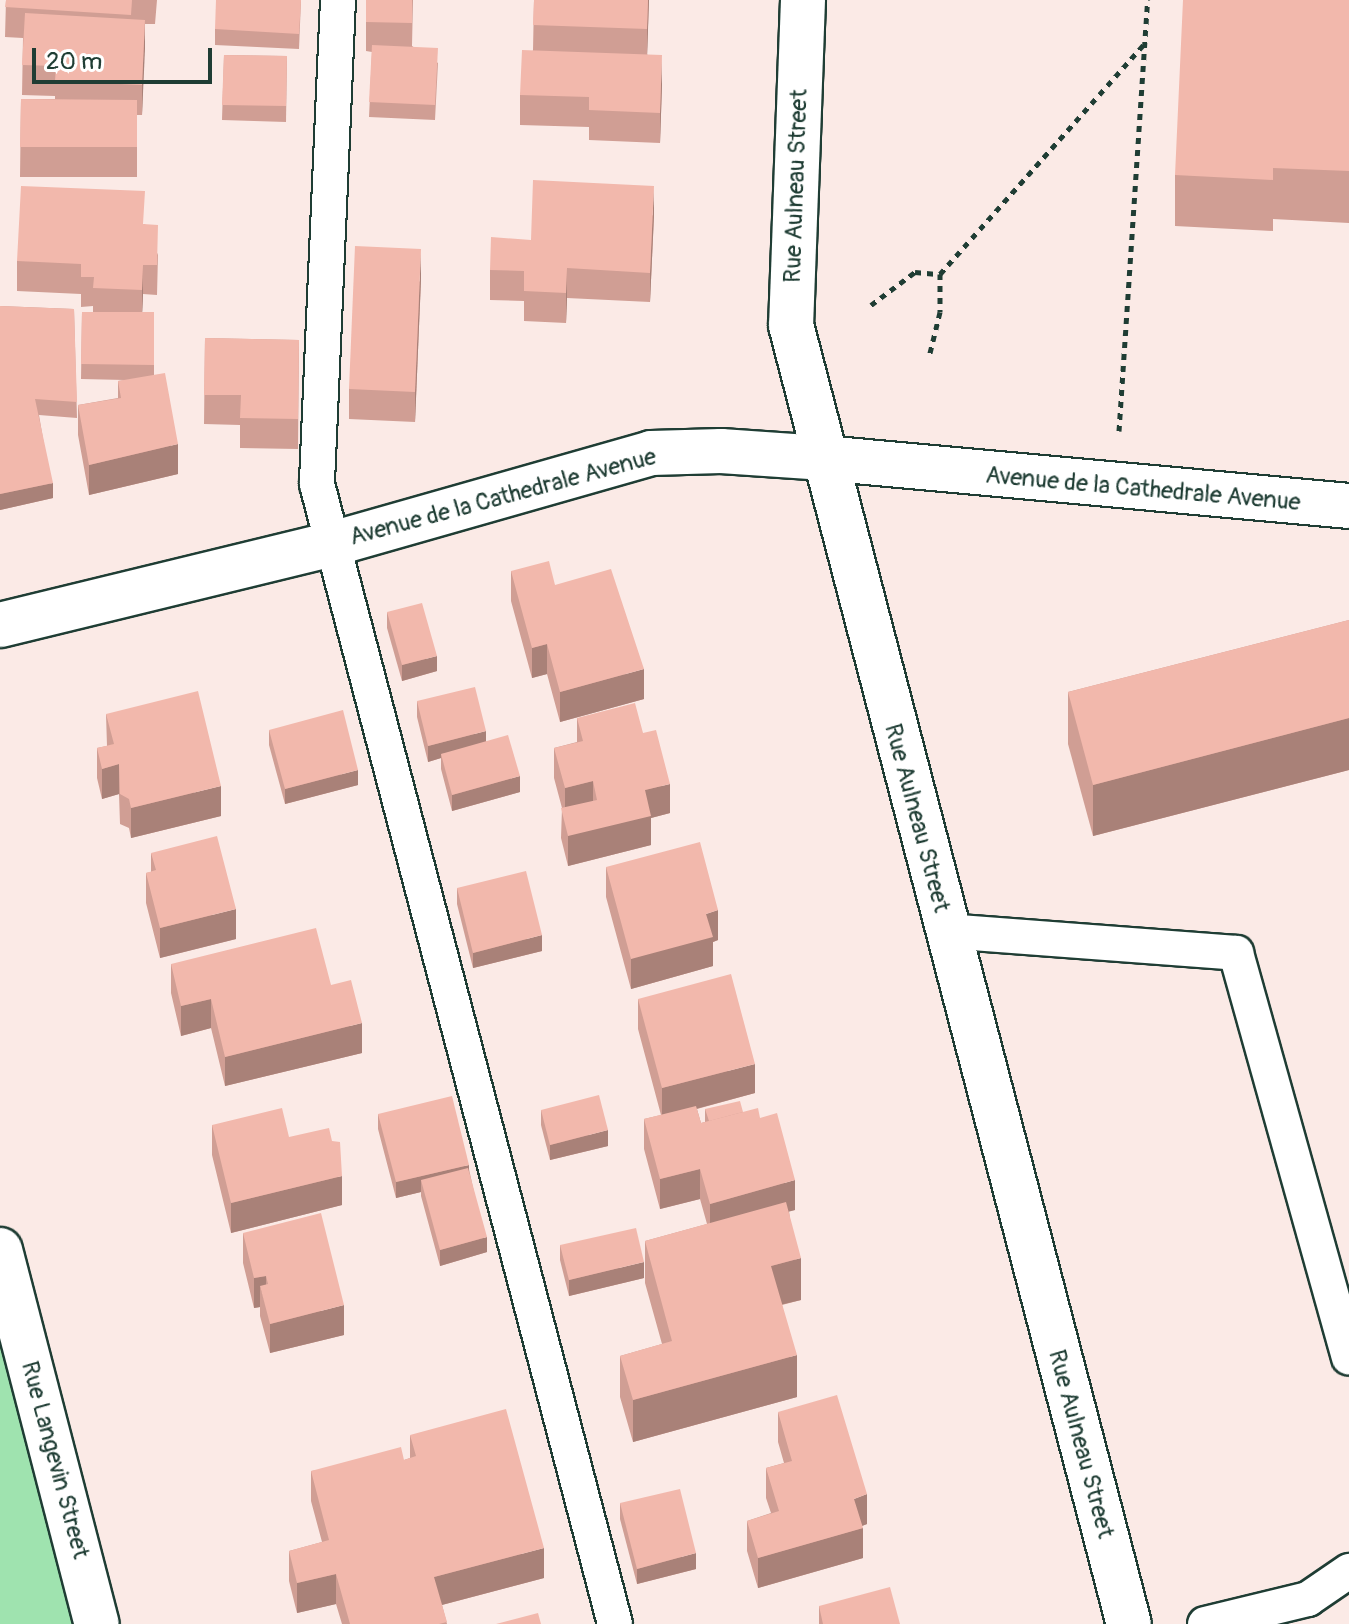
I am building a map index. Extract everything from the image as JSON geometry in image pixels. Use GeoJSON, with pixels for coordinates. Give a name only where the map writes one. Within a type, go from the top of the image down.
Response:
{"type":"FeatureCollection","features":[{"type":"Feature","properties":{"kind":"street","name":"Rue Aulneau Street"},"geometry":{"type":"LineString","coordinates":[[803,0],[791,325],[946,931],[1129,1624]]}},
{"type":"Feature","properties":{"kind":"street","name":"Avenue de la Cathedrale Avenue"},"geometry":{"type":"LineString","coordinates":[[0,625],[332,544],[651,453],[721,451],[823,458],[1115,488],[1349,506]]}},
{"type":"Feature","properties":{"kind":"street","name":"Rue Langevin Street"},"geometry":{"type":"LineString","coordinates":[[0,1250],[97,1624]]}},
{"type":"Feature","properties":{"kind":"lane"},"geometry":{"type":"LineString","coordinates":[[338,0],[317,484],[615,1624]]}},
{"type":"Feature","properties":{"kind":"lane"},"geometry":{"type":"LineString","coordinates":[[946,931],[1236,953],[1349,1358]]}},
{"type":"Feature","properties":{"kind":"lane"},"geometry":{"type":"LineString","coordinates":[[1205,1624],[1308,1599],[1349,1571]]}},
{"type":"Feature","properties":{"kind":"path"},"geometry":{"type":"LineString","coordinates":[[1115,488],[1148,0]]}},
{"type":"Feature","properties":{"kind":"path"},"geometry":{"type":"LineString","coordinates":[[929,357],[940,312],[940,274],[1145,43]]}},
{"type":"Feature","properties":{"kind":"path"},"geometry":{"type":"LineString","coordinates":[[871,305],[915,272],[940,274]]}},
{"type":"Feature","properties":{"kind":"green space"},"geometry":{"type":"Polygon","coordinates":[[[0,1250],[97,1624],[0,1624],[0,1250]]]}},
{"type":"Feature","properties":{"kind":"building"},"geometry":{"type":"Polygon","coordinates":[[[6,0],[132,0],[131,15],[5,7],[6,0]]]}},
{"type":"Feature","properties":{"kind":"building"},"geometry":{"type":"Polygon","coordinates":[[[216,0],[301,0],[299,34],[215,29],[216,0]]]}},
{"type":"Feature","properties":{"kind":"building"},"geometry":{"type":"Polygon","coordinates":[[[366,0],[412,0],[412,23],[366,22],[366,0]]]}},
{"type":"Feature","properties":{"kind":"building"},"geometry":{"type":"Polygon","coordinates":[[[534,0],[648,0],[647,29],[533,25],[534,0]]]}},
{"type":"Feature","properties":{"kind":"building"},"geometry":{"type":"Polygon","coordinates":[[[1183,0],[1349,0],[1349,171],[1273,168],[1273,180],[1175,175],[1183,0]]]}},
{"type":"Feature","properties":{"kind":"building"},"geometry":{"type":"Polygon","coordinates":[[[25,13],[145,20],[142,85],[55,81],[56,66],[22,65],[25,13]]]}},
{"type":"Feature","properties":{"kind":"building"},"geometry":{"type":"Polygon","coordinates":[[[372,45],[438,48],[435,105],[369,102],[372,45]]]}},
{"type":"Feature","properties":{"kind":"building"},"geometry":{"type":"Polygon","coordinates":[[[522,50],[662,55],[660,113],[589,110],[589,97],[520,95],[522,50]]]}},
{"type":"Feature","properties":{"kind":"building"},"geometry":{"type":"Polygon","coordinates":[[[224,55],[287,56],[286,106],[222,105],[224,55]]]}},
{"type":"Feature","properties":{"kind":"building"},"geometry":{"type":"Polygon","coordinates":[[[21,99],[137,100],[137,147],[20,147],[21,99]]]}},
{"type":"Feature","properties":{"kind":"building"},"geometry":{"type":"Polygon","coordinates":[[[533,180],[654,186],[650,273],[567,268],[566,293],[524,291],[524,271],[490,270],[491,237],[531,240],[533,180]]]}},
{"type":"Feature","properties":{"kind":"building"},"geometry":{"type":"Polygon","coordinates":[[[21,186],[145,191],[143,224],[158,225],[157,265],[143,265],[142,290],[93,288],[94,277],[81,277],[81,264],[17,261],[21,186]]]}},
{"type":"Feature","properties":{"kind":"building"},"geometry":{"type":"Polygon","coordinates":[[[355,246],[421,249],[415,392],[349,389],[355,246]]]}},
{"type":"Feature","properties":{"kind":"building"},"geometry":{"type":"Polygon","coordinates":[[[0,306],[74,309],[77,402],[35,399],[53,483],[0,494],[0,306]]]}},
{"type":"Feature","properties":{"kind":"building"},"geometry":{"type":"Polygon","coordinates":[[[82,312],[154,312],[154,365],[81,364],[82,312]]]}},
{"type":"Feature","properties":{"kind":"building"},"geometry":{"type":"Polygon","coordinates":[[[205,338],[299,340],[298,419],[240,418],[241,395],[204,395],[205,338]]]}},
{"type":"Feature","properties":{"kind":"building"},"geometry":{"type":"Polygon","coordinates":[[[165,373],[178,444],[89,465],[78,405],[121,398],[118,381],[165,373]]]}},
{"type":"Feature","properties":{"kind":"building"},"geometry":{"type":"Polygon","coordinates":[[[549,561],[555,585],[611,569],[644,669],[560,692],[547,644],[532,648],[511,571],[549,561]]]}},
{"type":"Feature","properties":{"kind":"building"},"geometry":{"type":"Polygon","coordinates":[[[422,603],[437,656],[402,665],[387,612],[422,603]]]}},
{"type":"Feature","properties":{"kind":"building"},"geometry":{"type":"Polygon","coordinates":[[[1349,620],[1349,718],[1093,785],[1068,692],[1349,620]]]}},
{"type":"Feature","properties":{"kind":"building"},"geometry":{"type":"Polygon","coordinates":[[[475,687],[486,731],[428,746],[417,701],[475,687]]]}},
{"type":"Feature","properties":{"kind":"building"},"geometry":{"type":"Polygon","coordinates":[[[198,691],[221,786],[131,808],[129,799],[120,794],[119,764],[102,769],[97,748],[114,744],[106,714],[198,691]]]}},
{"type":"Feature","properties":{"kind":"building"},"geometry":{"type":"Polygon","coordinates":[[[635,703],[643,733],[656,730],[670,784],[645,790],[651,816],[568,836],[561,808],[597,800],[593,781],[565,788],[554,748],[583,741],[577,718],[635,703]]]}},
{"type":"Feature","properties":{"kind":"building"},"geometry":{"type":"Polygon","coordinates":[[[343,710],[358,770],[285,789],[269,730],[343,710]]]}},
{"type":"Feature","properties":{"kind":"building"},"geometry":{"type":"Polygon","coordinates":[[[508,735],[520,776],[452,795],[441,754],[508,735]]]}},
{"type":"Feature","properties":{"kind":"building"},"geometry":{"type":"Polygon","coordinates":[[[217,836],[236,909],[160,928],[146,873],[156,870],[151,853],[217,836]]]}},
{"type":"Feature","properties":{"kind":"building"},"geometry":{"type":"Polygon","coordinates":[[[700,842],[718,910],[706,914],[713,937],[631,959],[606,867],[700,842]]]}},
{"type":"Feature","properties":{"kind":"building"},"geometry":{"type":"Polygon","coordinates":[[[526,871],[542,935],[473,953],[457,888],[526,871]]]}},
{"type":"Feature","properties":{"kind":"building"},"geometry":{"type":"Polygon","coordinates":[[[316,928],[331,985],[351,980],[362,1023],[225,1057],[211,999],[181,1006],[171,964],[316,928]]]}},
{"type":"Feature","properties":{"kind":"building"},"geometry":{"type":"Polygon","coordinates":[[[731,974],[755,1064],[662,1088],[638,999],[731,974]]]}},
{"type":"Feature","properties":{"kind":"building"},"geometry":{"type":"Polygon","coordinates":[[[599,1095],[608,1130],[550,1145],[541,1110],[599,1095]]]}},
{"type":"Feature","properties":{"kind":"building"},"geometry":{"type":"Polygon","coordinates":[[[452,1096],[469,1165],[396,1182],[378,1114],[452,1096]]]}},
{"type":"Feature","properties":{"kind":"building"},"geometry":{"type":"Polygon","coordinates":[[[740,1101],[743,1112],[709,1121],[705,1109],[740,1101]]]}},
{"type":"Feature","properties":{"kind":"building"},"geometry":{"type":"Polygon","coordinates":[[[696,1106],[701,1123],[758,1108],[760,1118],[777,1113],[795,1180],[710,1204],[700,1169],[660,1179],[644,1119],[696,1106]]]}},
{"type":"Feature","properties":{"kind":"building"},"geometry":{"type":"Polygon","coordinates":[[[282,1108],[289,1137],[329,1128],[332,1141],[340,1142],[342,1176],[231,1203],[212,1125],[282,1108]]]}},
{"type":"Feature","properties":{"kind":"building"},"geometry":{"type":"Polygon","coordinates":[[[468,1168],[487,1237],[440,1250],[421,1180],[468,1168]]]}},
{"type":"Feature","properties":{"kind":"building"},"geometry":{"type":"Polygon","coordinates":[[[786,1202],[801,1258],[771,1266],[797,1355],[633,1400],[620,1356],[672,1341],[645,1241],[786,1202]]]}},
{"type":"Feature","properties":{"kind":"building"},"geometry":{"type":"Polygon","coordinates":[[[321,1213],[344,1305],[270,1324],[260,1286],[268,1284],[266,1276],[254,1278],[243,1233],[321,1213]]]}},
{"type":"Feature","properties":{"kind":"building"},"geometry":{"type":"Polygon","coordinates":[[[636,1228],[644,1262],[569,1280],[560,1245],[636,1228]]]}},
{"type":"Feature","properties":{"kind":"building"},"geometry":{"type":"Polygon","coordinates":[[[837,1395],[867,1494],[854,1499],[863,1528],[758,1558],[747,1521],[779,1511],[766,1468],[792,1461],[778,1412],[837,1395]]]}},
{"type":"Feature","properties":{"kind":"building"},"geometry":{"type":"Polygon","coordinates":[[[506,1409],[544,1548],[434,1577],[447,1622],[439,1624],[350,1624],[336,1574],[297,1583],[289,1551],[329,1540],[311,1471],[401,1447],[404,1460],[416,1456],[410,1435],[506,1409]]]}},
{"type":"Feature","properties":{"kind":"building"},"geometry":{"type":"Polygon","coordinates":[[[680,1489],[696,1553],[637,1569],[620,1503],[680,1489]]]}},
{"type":"Feature","properties":{"kind":"building"},"geometry":{"type":"Polygon","coordinates":[[[890,1587],[900,1624],[823,1624],[819,1606],[890,1587]]]}},
{"type":"Feature","properties":{"kind":"building"},"geometry":{"type":"Polygon","coordinates":[[[538,1613],[541,1624],[496,1624],[538,1613]]]}}]}
